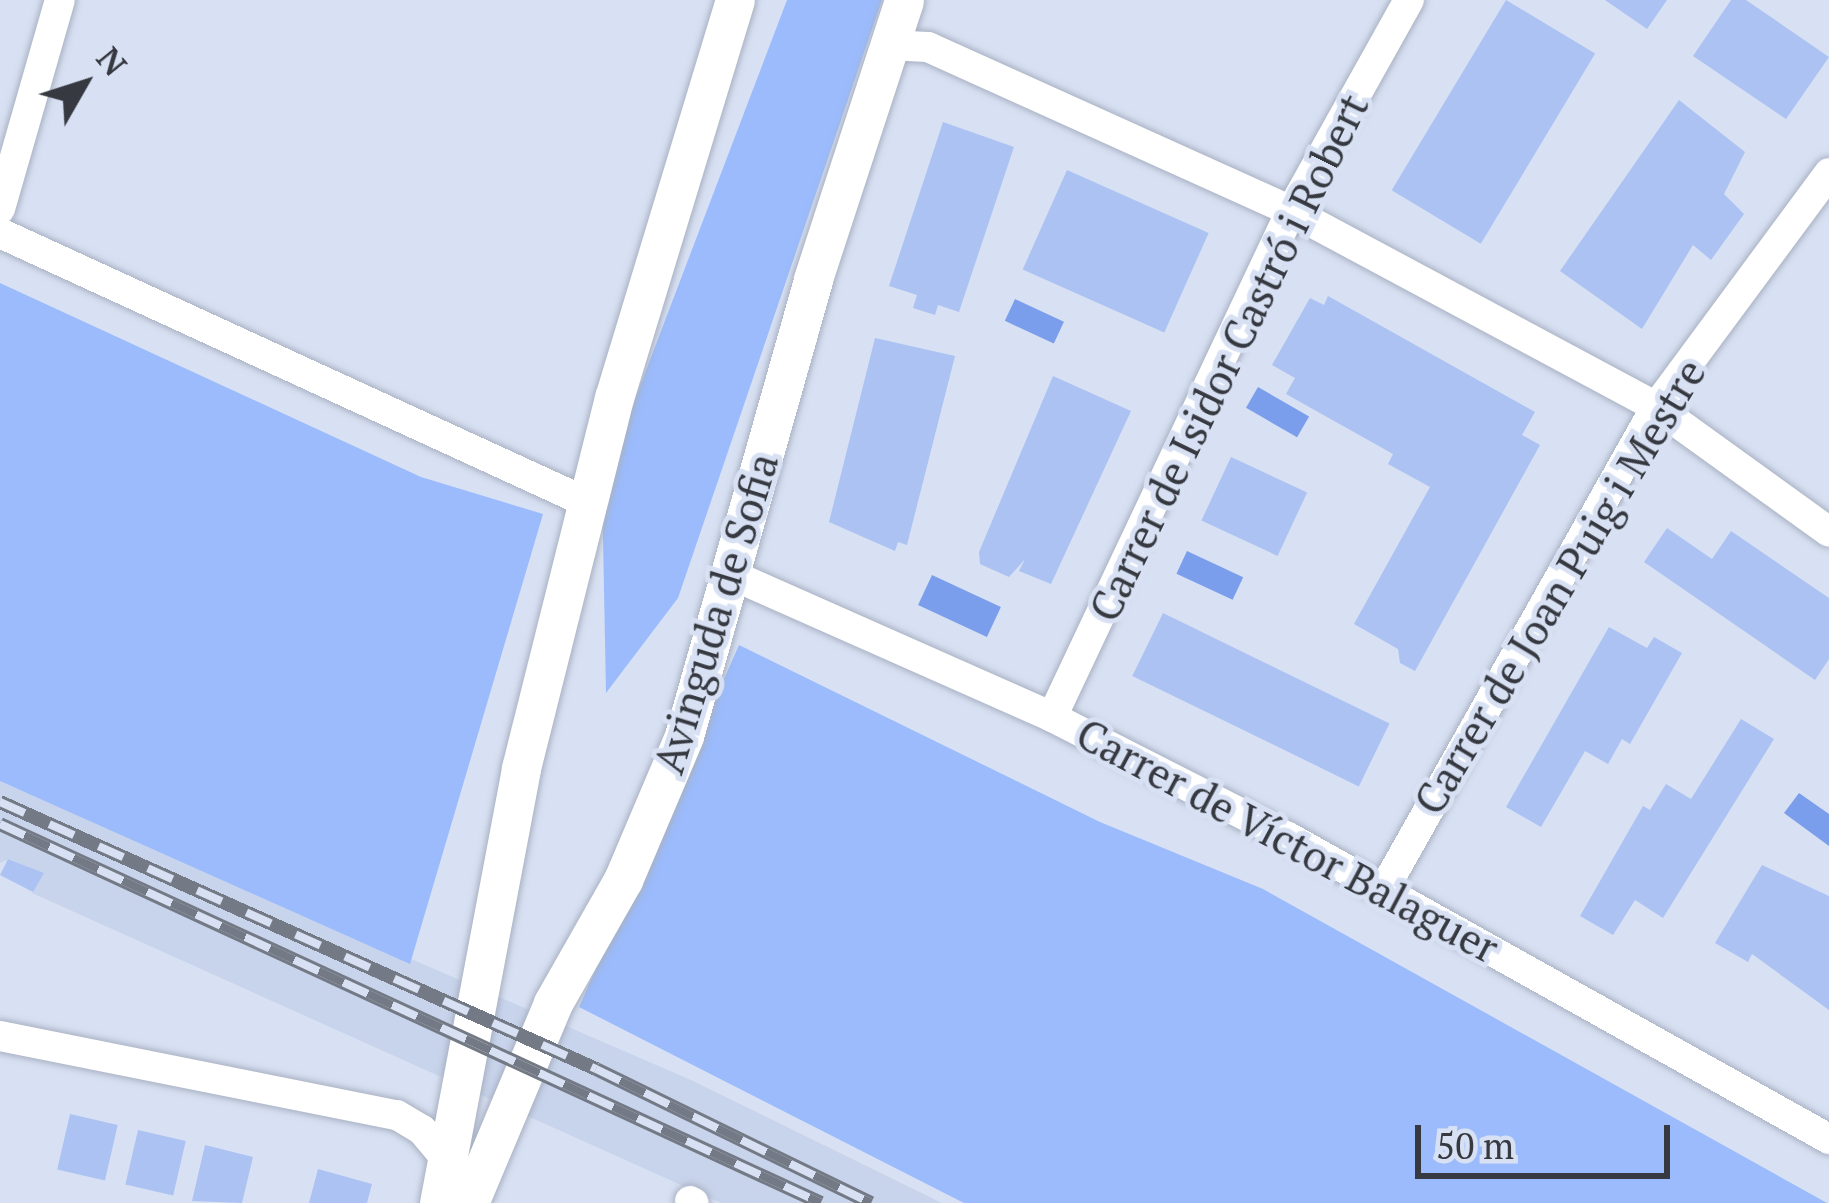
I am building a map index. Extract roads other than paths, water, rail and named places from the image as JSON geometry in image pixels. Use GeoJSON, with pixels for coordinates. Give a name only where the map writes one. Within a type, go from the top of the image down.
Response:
{"type":"FeatureCollection","features":[{"type":"Feature","properties":{"kind":"street"},"geometry":{"type":"LineString","coordinates":[[0,209],[60,0]]}},
{"type":"Feature","properties":{"kind":"street"},"geometry":{"type":"LineString","coordinates":[[439,1203],[507,831],[588,503],[735,0]]}},
{"type":"Feature","properties":{"kind":"street","name":"Avinguda de Sofia"},"geometry":{"type":"LineString","coordinates":[[469,1203],[553,1003],[623,880],[684,736],[887,44],[904,0]]}},
{"type":"Feature","properties":{"kind":"street","name":"Carrer de Isidor Castró i Robert"},"geometry":{"type":"LineString","coordinates":[[1052,717],[1291,211],[1409,0]]}},
{"type":"Feature","properties":{"kind":"street"},"geometry":{"type":"LineString","coordinates":[[887,44],[928,46],[1291,211],[1656,407],[1829,532]]}},
{"type":"Feature","properties":{"kind":"street","name":"Carrer de Joan Puig i Mestre"},"geometry":{"type":"LineString","coordinates":[[1384,889],[1656,407],[1829,173]]}},
{"type":"Feature","properties":{"kind":"street"},"geometry":{"type":"LineString","coordinates":[[0,233],[588,503]]}},
{"type":"Feature","properties":{"kind":"street","name":"Carrer de Víctor Balaguer"},"geometry":{"type":"LineString","coordinates":[[730,574],[1052,717],[1384,889],[1829,1139]]}},
{"type":"Feature","properties":{"kind":"street"},"geometry":{"type":"LineString","coordinates":[[0,1036],[397,1115],[422,1130],[446,1159]]}},
{"type":"Feature","properties":{"kind":"railway"},"geometry":{"type":"LineString","coordinates":[[0,802],[596,1069],[871,1203]]}},
{"type":"Feature","properties":{"kind":"railway"},"geometry":{"type":"LineString","coordinates":[[0,824],[821,1203]]}}]}
